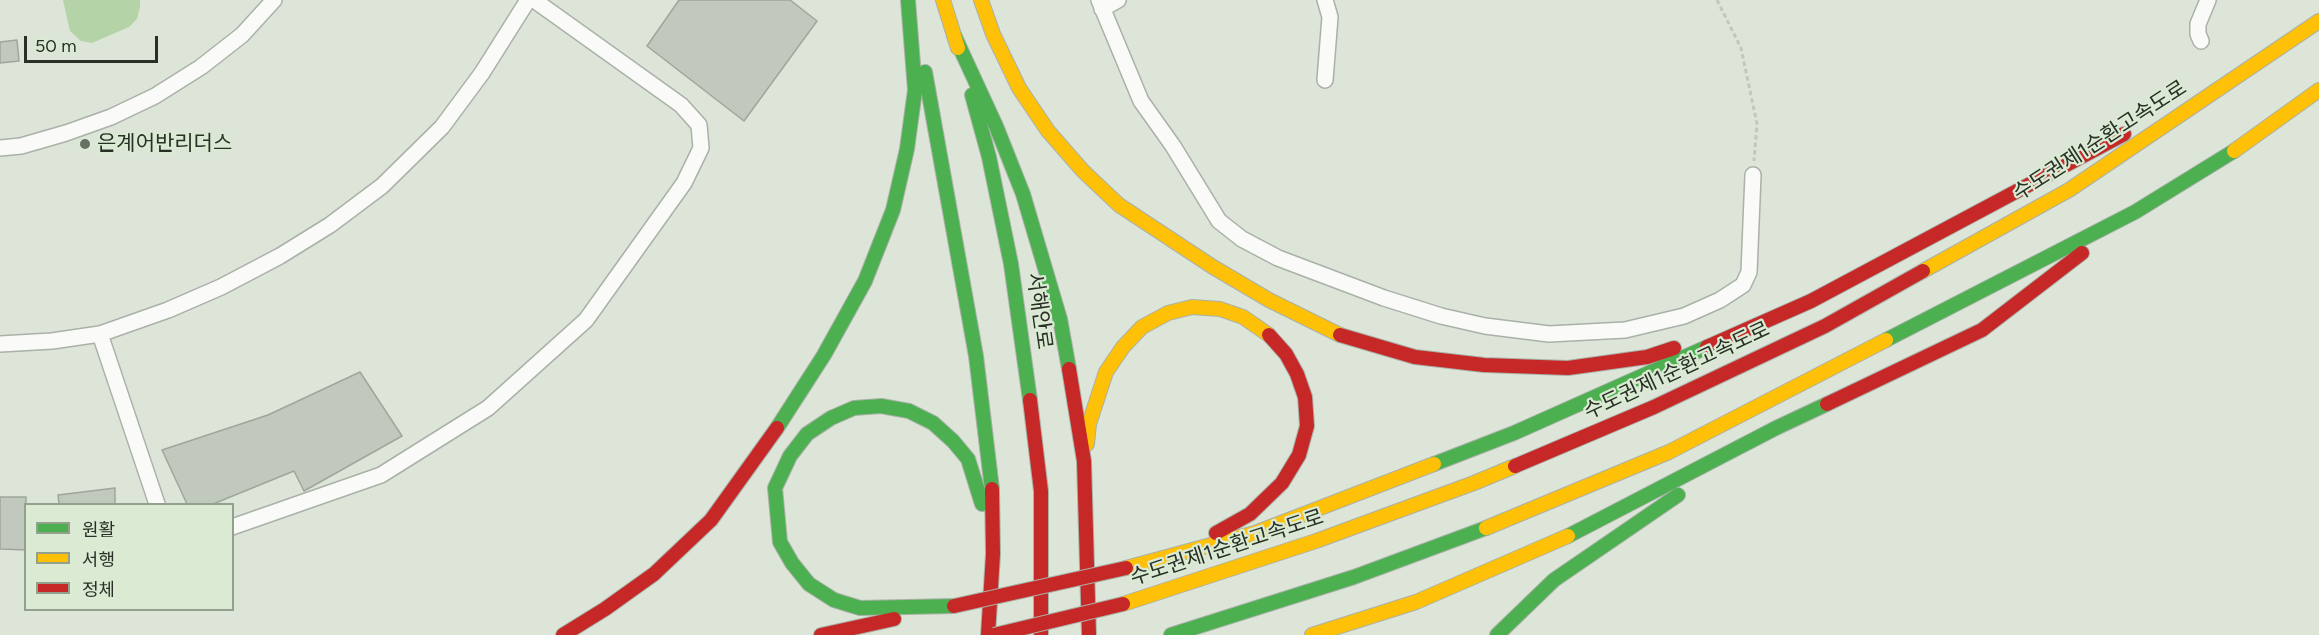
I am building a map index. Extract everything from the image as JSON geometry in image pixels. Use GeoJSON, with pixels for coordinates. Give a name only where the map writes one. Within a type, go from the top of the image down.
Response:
{"type":"FeatureCollection","features":[{"type":"Feature","properties":{"kind":"main road"},"geometry":{"type":"LineString","coordinates":[[910,0],[976,356],[992,481],[993,554],[988,635]]}},
{"type":"Feature","properties":{"kind":"main road"},"geometry":{"type":"LineString","coordinates":[[563,635],[654,574],[711,520],[772,436],[824,356],[866,281],[893,210],[907,149],[915,90],[910,0]]}},
{"type":"Feature","properties":{"kind":"main road","name":"서해안로"},"geometry":{"type":"LineString","coordinates":[[943,0],[989,157],[1015,287],[1041,492],[1041,635]]}},
{"type":"Feature","properties":{"kind":"main road"},"geometry":{"type":"LineString","coordinates":[[981,0],[993,34],[1019,88],[1048,131],[1083,171],[1112,198],[1154,229],[1213,267],[1269,300],[1335,333],[1415,357],[1484,365],[1568,368],[1647,357],[1811,300]]}},
{"type":"Feature","properties":{"kind":"main road","name":"수도권제1순환고속도로"},"geometry":{"type":"LineString","coordinates":[[994,635],[1123,604],[1316,541],[1474,483],[1654,407],[1825,326],[2069,190],[2319,21]]}},
{"type":"Feature","properties":{"kind":"main road"},"geometry":{"type":"LineString","coordinates":[[954,35],[996,126],[1023,194],[1060,319],[1084,460],[1089,635]]}},
{"type":"Feature","properties":{"kind":"main road"},"geometry":{"type":"LineString","coordinates":[[821,635],[1126,568],[1255,533],[1410,475],[1514,433],[1811,300],[2259,63]]}},
{"type":"Feature","properties":{"kind":"main road"},"geometry":{"type":"LineString","coordinates":[[1172,635],[1365,573],[1520,516],[1669,452],[2135,212],[2242,146],[2319,90]]}},
{"type":"Feature","properties":{"kind":"main road"},"geometry":{"type":"LineString","coordinates":[[1312,635],[1416,602],[1563,539],[1776,428],[1982,330],[2135,212]]}},
{"type":"Feature","properties":{"kind":"main road"},"geometry":{"type":"LineString","coordinates":[[1084,460],[1089,424],[1106,372],[1123,347],[1142,327],[1160,317],[1192,307],[1220,309],[1243,317],[1267,333],[1286,354],[1297,374],[1305,397],[1307,426],[1299,455],[1282,483],[1250,514],[1214,534],[1150,561]]}},
{"type":"Feature","properties":{"kind":"main road"},"geometry":{"type":"LineString","coordinates":[[954,606],[860,608],[834,600],[809,584],[792,564],[780,542],[775,488],[790,456],[807,434],[831,418],[854,408],[881,406],[909,411],[933,423],[968,459],[979,489],[993,554]]}},
{"type":"Feature","properties":{"kind":"main road"},"geometry":{"type":"LineString","coordinates":[[1497,635],[1554,580],[1776,428]]}},
{"type":"Feature","properties":{"kind":"street"},"geometry":{"type":"LineString","coordinates":[[0,148],[21,146],[66,133],[111,117],[155,96],[201,67],[242,35],[274,0]]}},
{"type":"Feature","properties":{"kind":"street"},"geometry":{"type":"LineString","coordinates":[[0,344],[52,341],[100,334],[168,310],[250,272],[330,225],[382,186],[442,127],[482,73],[528,0]]}},
{"type":"Feature","properties":{"kind":"street"},"geometry":{"type":"LineString","coordinates":[[234,526],[381,475],[488,408],[586,320],[684,183],[701,148],[699,126],[681,105],[534,0]]}},
{"type":"Feature","properties":{"kind":"street"},"geometry":{"type":"LineString","coordinates":[[1118,0],[1101,4],[1141,101],[1173,146],[1210,210],[1227,229],[1278,258],[1384,298],[1441,316],[1485,326],[1549,334],[1625,330],[1662,322],[1711,304],[1738,289],[1747,280],[1750,261],[1753,175]]}},
{"type":"Feature","properties":{"kind":"street"},"geometry":{"type":"LineString","coordinates":[[1325,0],[1330,17],[1325,81]]}},
{"type":"Feature","properties":{"kind":"street"},"geometry":{"type":"LineString","coordinates":[[2201,41],[2198,24],[2208,0]]}},
{"type":"Feature","properties":{"kind":"street"},"geometry":{"type":"LineString","coordinates":[[100,334],[157,503]]}},
{"type":"Feature","properties":{"kind":"path"},"geometry":{"type":"LineString","coordinates":[[1717,0],[1742,48],[1756,116],[1753,175]]}},
{"type":"Feature","properties":{"kind":"green space"},"geometry":{"type":"Polygon","coordinates":[[[63,0],[140,0],[140,7],[137,19],[129,27],[92,43],[81,41],[70,31],[63,0]]]}},
{"type":"Feature","properties":{"kind":"building"},"geometry":{"type":"Polygon","coordinates":[[[679,0],[790,0],[817,21],[744,121],[647,46],[679,0]]]}},
{"type":"Feature","properties":{"kind":"building"},"geometry":{"type":"Polygon","coordinates":[[[17,40],[19,61],[0,63],[0,42],[17,40]]]}},
{"type":"Feature","properties":{"kind":"building"},"geometry":{"type":"Polygon","coordinates":[[[360,372],[402,436],[304,491],[294,471],[215,503],[187,503],[162,450],[268,415],[360,372]]]}},
{"type":"Feature","properties":{"kind":"building"},"geometry":{"type":"Polygon","coordinates":[[[115,488],[115,503],[59,503],[58,495],[115,488]]]}},
{"type":"Feature","properties":{"kind":"building"},"geometry":{"type":"Polygon","coordinates":[[[0,497],[26,497],[24,550],[0,549],[0,497]]]}},
{"type":"Feature","properties":{"kind":"traffic: fast"},"geometry":{"type":"LineString","coordinates":[[777,428],[824,355],[865,281],[893,210],[907,149],[915,90],[908,0]]}},
{"type":"Feature","properties":{"kind":"traffic: fast"},"geometry":{"type":"LineString","coordinates":[[954,35],[996,126],[1023,194],[1060,319],[1069,369]]}},
{"type":"Feature","properties":{"kind":"traffic: fast"},"geometry":{"type":"LineString","coordinates":[[925,72],[976,356],[992,489]]}},
{"type":"Feature","properties":{"kind":"traffic: fast"},"geometry":{"type":"LineString","coordinates":[[972,95],[989,157],[1011,264],[1030,400]]}},
{"type":"Feature","properties":{"kind":"traffic: fast"},"geometry":{"type":"LineString","coordinates":[[1886,340],[2135,212],[2234,151]]}},
{"type":"Feature","properties":{"kind":"traffic: fast"},"geometry":{"type":"LineString","coordinates":[[1434,464],[1514,433],[1707,347]]}},
{"type":"Feature","properties":{"kind":"traffic: fast"},"geometry":{"type":"LineString","coordinates":[[1568,536],[1827,404]]}},
{"type":"Feature","properties":{"kind":"traffic: fast"},"geometry":{"type":"LineString","coordinates":[[954,606],[860,608],[834,600],[809,584],[792,563],[780,542],[775,488],[790,456],[807,434],[831,418],[854,408],[881,406],[909,411],[933,423],[953,441],[968,459],[982,504]]}},
{"type":"Feature","properties":{"kind":"traffic: fast"},"geometry":{"type":"LineString","coordinates":[[1497,635],[1554,580],[1678,495]]}},
{"type":"Feature","properties":{"kind":"traffic: fast"},"geometry":{"type":"LineString","coordinates":[[1171,635],[1354,577],[1486,528]]}},
{"type":"Feature","properties":{"kind":"traffic: slow"},"geometry":{"type":"LineString","coordinates":[[943,0],[958,48]]}},
{"type":"Feature","properties":{"kind":"traffic: slow"},"geometry":{"type":"LineString","coordinates":[[981,0],[993,34],[1019,88],[1048,131],[1083,171],[1119,205],[1213,267],[1269,300],[1340,335]]}},
{"type":"Feature","properties":{"kind":"traffic: slow"},"geometry":{"type":"LineString","coordinates":[[1923,271],[2069,190],[2319,21]]}},
{"type":"Feature","properties":{"kind":"traffic: slow"},"geometry":{"type":"LineString","coordinates":[[2234,151],[2319,90]]}},
{"type":"Feature","properties":{"kind":"traffic: slow"},"geometry":{"type":"LineString","coordinates":[[1087,444],[1089,424],[1106,372],[1123,347],[1142,327],[1168,313],[1192,307],[1220,309],[1243,317],[1269,335]]}},
{"type":"Feature","properties":{"kind":"traffic: slow"},"geometry":{"type":"LineString","coordinates":[[1486,528],[1669,452],[1886,340]]}},
{"type":"Feature","properties":{"kind":"traffic: slow"},"geometry":{"type":"LineString","coordinates":[[1126,568],[1255,533],[1434,464]]}},
{"type":"Feature","properties":{"kind":"traffic: slow"},"geometry":{"type":"LineString","coordinates":[[1123,604],[1316,541],[1515,466]]}},
{"type":"Feature","properties":{"kind":"traffic: slow"},"geometry":{"type":"LineString","coordinates":[[1312,635],[1416,602],[1568,536]]}},
{"type":"Feature","properties":{"kind":"traffic: jam"},"geometry":{"type":"LineString","coordinates":[[1707,347],[1811,301],[2124,134]]}},
{"type":"Feature","properties":{"kind":"traffic: jam"},"geometry":{"type":"LineString","coordinates":[[1827,404],[1982,330],[2082,253]]}},
{"type":"Feature","properties":{"kind":"traffic: jam"},"geometry":{"type":"LineString","coordinates":[[1515,466],[1654,407],[1825,326],[1923,271]]}},
{"type":"Feature","properties":{"kind":"traffic: jam"},"geometry":{"type":"LineString","coordinates":[[1216,533],[1250,514],[1282,483],[1299,455],[1307,426],[1305,397],[1297,374],[1286,354],[1269,335]]}},
{"type":"Feature","properties":{"kind":"traffic: jam"},"geometry":{"type":"LineString","coordinates":[[1340,335],[1415,357],[1484,365],[1568,368],[1647,357],[1674,348]]}},
{"type":"Feature","properties":{"kind":"traffic: jam"},"geometry":{"type":"LineString","coordinates":[[1069,369],[1084,461],[1089,635]]}},
{"type":"Feature","properties":{"kind":"traffic: jam"},"geometry":{"type":"LineString","coordinates":[[1030,400],[1041,491],[1041,635]]}},
{"type":"Feature","properties":{"kind":"traffic: jam"},"geometry":{"type":"LineString","coordinates":[[563,635],[654,574],[711,520],[777,428]]}},
{"type":"Feature","properties":{"kind":"traffic: jam"},"geometry":{"type":"LineString","coordinates":[[988,635],[993,554],[992,489]]}},
{"type":"Feature","properties":{"kind":"traffic: jam"},"geometry":{"type":"LineString","coordinates":[[954,606],[1126,568]]}},
{"type":"Feature","properties":{"kind":"traffic: jam"},"geometry":{"type":"LineString","coordinates":[[994,635],[1123,604]]}},
{"type":"Feature","properties":{"kind":"traffic: jam"},"geometry":{"type":"LineString","coordinates":[[821,635],[894,619]]}},
{"type":"Feature","properties":{"kind":"place","name":"은계어반리더스"},"geometry":{"type":"Point","coordinates":[85,144]}}]}
